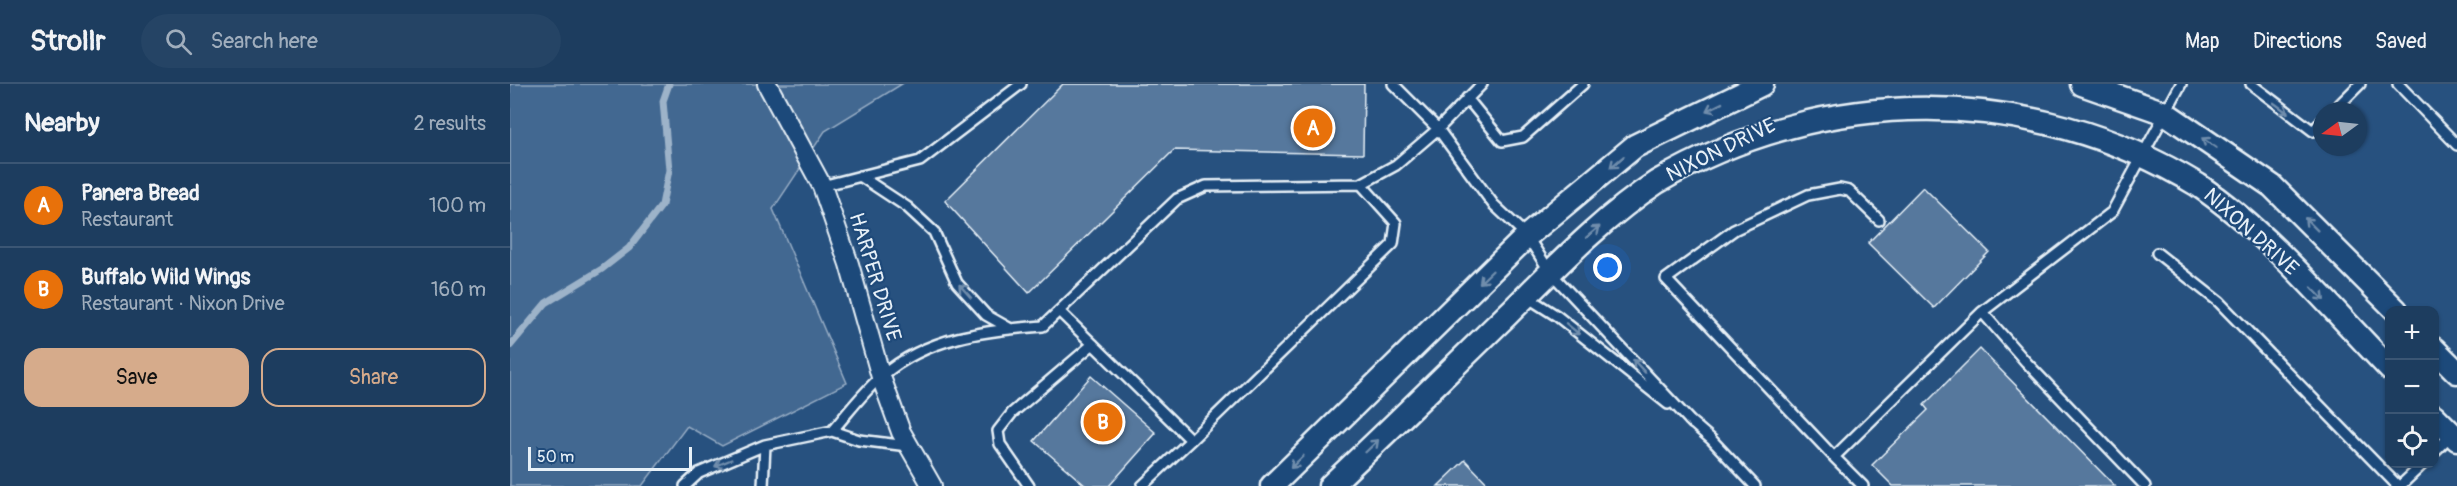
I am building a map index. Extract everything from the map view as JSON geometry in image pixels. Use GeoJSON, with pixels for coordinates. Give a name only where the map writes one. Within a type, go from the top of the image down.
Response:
{"type":"FeatureCollection","features":[{"type":"Feature","properties":{"kind":"street","name":"HARPER DRIVE"},"geometry":{"type":"LineString","coordinates":[[767,84],[822,186],[849,264],[881,377],[908,446],[932,486]]}},
{"type":"Feature","properties":{"kind":"street","name":"NIXON DRIVE"},"geometry":{"type":"LineString","coordinates":[[1272,486],[1527,236],[1635,146],[1762,84]]}},
{"type":"Feature","properties":{"kind":"street","name":"NIXON DRIVE"},"geometry":{"type":"LineString","coordinates":[[2082,84],[2165,113],[2272,186],[2392,306]]}},
{"type":"Feature","properties":{"kind":"street","name":"NIXON DRIVE"},"geometry":{"type":"LineString","coordinates":[[1330,486],[1550,272],[1617,211],[1657,182],[1699,156],[1744,134],[1790,117],[1838,106],[1885,100],[1930,98],[1996,103],[2025,108],[2070,121],[2143,152],[2199,186],[2238,215],[2385,364]]}},
{"type":"Feature","properties":{"kind":"street"},"geometry":{"type":"LineString","coordinates":[[2439,354],[2457,372]]}},
{"type":"Feature","properties":{"kind":"street"},"geometry":{"type":"LineString","coordinates":[[2439,421],[2455,437]]}},
{"type":"Feature","properties":{"kind":"lane"},"geometry":{"type":"LineString","coordinates":[[822,186],[920,161],[1021,84]]}},
{"type":"Feature","properties":{"kind":"lane"},"geometry":{"type":"LineString","coordinates":[[1393,84],[1438,129],[1493,204],[1527,236],[1550,272],[1755,486]]}},
{"type":"Feature","properties":{"kind":"lane"},"geometry":{"type":"LineString","coordinates":[[831,431],[881,377],[913,353],[948,339],[1009,328],[1043,326],[1177,199],[1206,186],[1361,184],[1396,165],[1438,129],[1482,84]]}},
{"type":"Feature","properties":{"kind":"lane"},"geometry":{"type":"LineString","coordinates":[[1467,98],[1502,141],[1523,137],[1583,84]]}},
{"type":"Feature","properties":{"kind":"lane"},"geometry":{"type":"LineString","coordinates":[[1834,457],[1982,312],[2112,212],[2181,84]]}},
{"type":"Feature","properties":{"kind":"lane"},"geometry":{"type":"LineString","coordinates":[[2251,84],[2313,130]]}},
{"type":"Feature","properties":{"kind":"lane"},"geometry":{"type":"LineString","coordinates":[[2342,102],[2360,84]]}},
{"type":"Feature","properties":{"kind":"lane"},"geometry":{"type":"LineString","coordinates":[[2398,84],[2457,145]]}},
{"type":"Feature","properties":{"kind":"lane"},"geometry":{"type":"LineString","coordinates":[[860,176],[907,207],[934,232],[957,283],[986,315],[1009,328]]}},
{"type":"Feature","properties":{"kind":"lane"},"geometry":{"type":"LineString","coordinates":[[1142,486],[1393,244],[1396,223],[1361,184]]}},
{"type":"Feature","properties":{"kind":"lane"},"geometry":{"type":"LineString","coordinates":[[1863,486],[1666,279],[1734,230],[1808,195],[1840,189],[1849,191],[1879,220]]}},
{"type":"Feature","properties":{"kind":"lane"},"geometry":{"type":"LineString","coordinates":[[2157,254],[2219,302],[2399,486],[2419,468]]}},
{"type":"Feature","properties":{"kind":"lane"},"geometry":{"type":"LineString","coordinates":[[1525,296],[1557,316],[1694,424]]}},
{"type":"Feature","properties":{"kind":"lane"},"geometry":{"type":"LineString","coordinates":[[1059,311],[1191,440]]}},
{"type":"Feature","properties":{"kind":"lane"},"geometry":{"type":"LineString","coordinates":[[1982,312],[2026,362],[2145,486]]}},
{"type":"Feature","properties":{"kind":"lane"},"geometry":{"type":"LineString","coordinates":[[1029,486],[1000,444],[998,431],[1012,413],[1094,344]]}},
{"type":"Feature","properties":{"kind":"lane"},"geometry":{"type":"LineString","coordinates":[[685,486],[699,473],[765,446],[831,431],[859,440],[908,446]]}},
{"type":"Feature","properties":{"kind":"lane"},"geometry":{"type":"LineString","coordinates":[[2439,448],[2455,437]]}},
{"type":"Feature","properties":{"kind":"lane"},"geometry":{"type":"LineString","coordinates":[[763,486],[765,446]]}},
{"type":"Feature","properties":{"kind":"shaded area"},"geometry":{"type":"Polygon","coordinates":[[[510,84],[902,84],[825,131],[773,209],[847,383],[722,446],[687,426],[642,486],[510,486],[510,84]]]}},
{"type":"Feature","properties":{"kind":"building"},"geometry":{"type":"Polygon","coordinates":[[[1063,84],[1364,84],[1363,154],[1174,150],[1029,293],[945,201],[1063,84]]]}},
{"type":"Feature","properties":{"kind":"building"},"geometry":{"type":"Polygon","coordinates":[[[1923,187],[1989,252],[1934,308],[1868,243],[1923,187]]]}},
{"type":"Feature","properties":{"kind":"building"},"geometry":{"type":"Polygon","coordinates":[[[1980,349],[2115,486],[1893,486],[1872,465],[1928,410],[1924,405],[1980,349]]]}},
{"type":"Feature","properties":{"kind":"building"},"geometry":{"type":"Polygon","coordinates":[[[1091,376],[1156,433],[1109,486],[1086,486],[1034,441],[1091,376]]]}},
{"type":"Feature","properties":{"kind":"building"},"geometry":{"type":"Polygon","coordinates":[[[1465,460],[1490,486],[1438,486],[1465,460]]]}},
{"type":"Feature","properties":{"kind":"waterway"},"geometry":{"type":"LineString","coordinates":[[510,346],[546,303],[602,269],[629,248],[662,205],[669,170],[663,101],[669,84]]}},
{"type":"Feature","properties":{"kind":"place","name":"Panera Bread"},"geometry":{"type":"Point","coordinates":[1313,128]}},
{"type":"Feature","properties":{"kind":"place","name":"Buffalo Wild Wings"},"geometry":{"type":"Point","coordinates":[1103,422]}}]}
